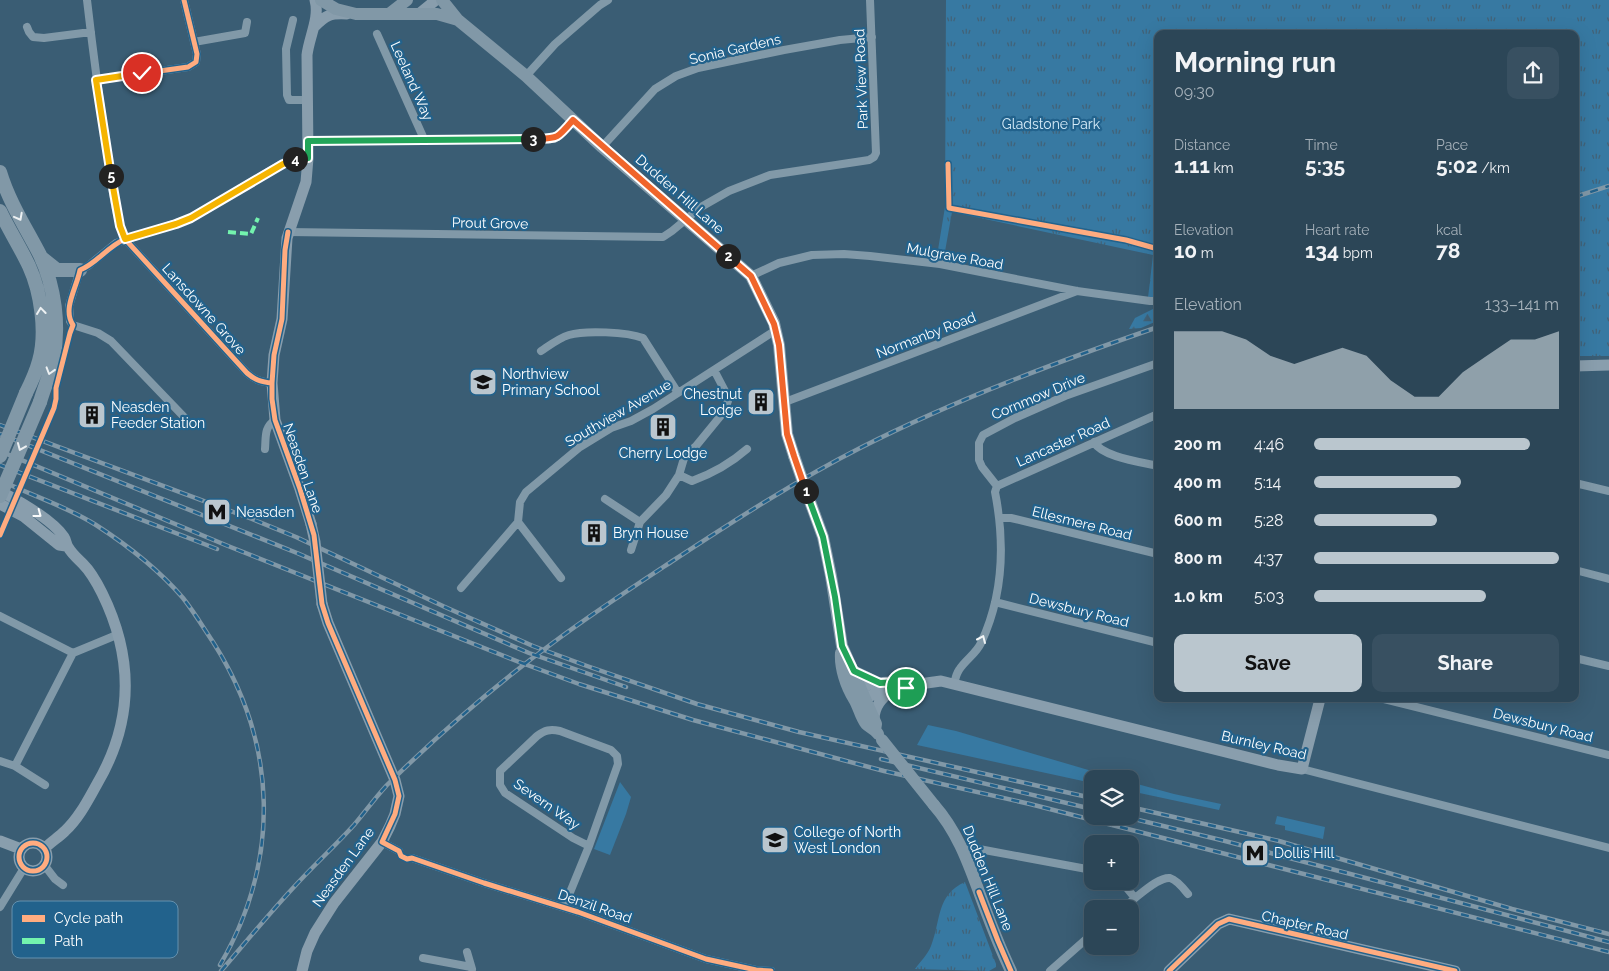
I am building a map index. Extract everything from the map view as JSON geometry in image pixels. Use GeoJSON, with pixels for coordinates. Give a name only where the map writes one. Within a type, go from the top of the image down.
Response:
{"type":"FeatureCollection","features":[{"type":"Feature","properties":{"kind":"highway"},"geometry":{"type":"LineString","coordinates":[[0,172],[12,204],[47,273],[56,325],[52,362],[40,402],[0,496]]}},
{"type":"Feature","properties":{"kind":"highway"},"geometry":{"type":"LineString","coordinates":[[0,211],[29,266],[36,286],[41,308],[42,342],[40,360],[0,456]]}},
{"type":"Feature","properties":{"kind":"highway"},"geometry":{"type":"LineString","coordinates":[[40,256],[57,270],[80,270]]}},
{"type":"Feature","properties":{"kind":"main road","name":"Neasden Lane"},"geometry":{"type":"LineString","coordinates":[[301,971],[315,933],[334,903],[382,842],[395,814],[399,796],[395,780],[328,623],[322,604],[310,524],[300,489],[275,420],[272,383],[274,355],[282,319],[288,232],[305,190],[308,158],[307,56],[308,42],[317,15],[316,0]]}},
{"type":"Feature","properties":{"kind":"main road","name":"Dudden Hill Lane"},"geometry":{"type":"LineString","coordinates":[[321,0],[336,9],[356,14],[420,13],[436,14],[458,20]]}},
{"type":"Feature","properties":{"kind":"main road"},"geometry":{"type":"LineString","coordinates":[[389,14],[407,0]]}},
{"type":"Feature","properties":{"kind":"main road"},"geometry":{"type":"LineString","coordinates":[[420,13],[436,0]]}},
{"type":"Feature","properties":{"kind":"main road","name":"Dudden Hill Lane"},"geometry":{"type":"LineString","coordinates":[[442,0],[458,20],[526,76],[602,147],[751,276],[776,330],[787,434],[823,537],[842,646],[854,671],[860,695],[860,714],[868,725],[877,729],[952,827],[1011,971]]}},
{"type":"Feature","properties":{"kind":"main road"},"geometry":{"type":"LineString","coordinates":[[314,27],[323,18],[334,13],[356,14]]}},
{"type":"Feature","properties":{"kind":"main road"},"geometry":{"type":"LineString","coordinates":[[1579,366],[1609,365]]}},
{"type":"Feature","properties":{"kind":"main road"},"geometry":{"type":"LineString","coordinates":[[0,491],[20,501],[52,524],[65,538],[66,546],[96,581],[108,605],[119,634],[124,658],[126,694],[124,717],[108,766],[84,808],[66,830],[45,848]]}},
{"type":"Feature","properties":{"kind":"main road"},"geometry":{"type":"LineString","coordinates":[[0,504],[23,516],[59,545],[66,546]]}},
{"type":"Feature","properties":{"kind":"main road","name":"Dudden Hill Lane"},"geometry":{"type":"LineString","coordinates":[[842,646],[840,655],[850,694],[860,695]]}},
{"type":"Feature","properties":{"kind":"main road","name":"Burnley Road"},"geometry":{"type":"LineString","coordinates":[[854,671],[880,683]]}},
{"type":"Feature","properties":{"kind":"main road","name":"Burnley Road"},"geometry":{"type":"LineString","coordinates":[[860,695],[880,683],[898,682],[912,685],[941,682],[1278,765],[1302,769]]}},
{"type":"Feature","properties":{"kind":"main road","name":"Burnley Road"},"geometry":{"type":"LineString","coordinates":[[860,695],[891,691],[912,685]]}},
{"type":"Feature","properties":{"kind":"main road"},"geometry":{"type":"LineString","coordinates":[[877,729],[875,708],[891,691]]}},
{"type":"Feature","properties":{"kind":"main road"},"geometry":{"type":"LineString","coordinates":[[1302,769],[1319,702]]}},
{"type":"Feature","properties":{"kind":"main road"},"geometry":{"type":"LineString","coordinates":[[0,841],[21,849]]}},
{"type":"Feature","properties":{"kind":"main road"},"geometry":{"type":"LineString","coordinates":[[30,843],[40,844],[45,848],[48,855],[45,866],[36,871],[24,868],[19,862],[21,849],[30,843]]}},
{"type":"Feature","properties":{"kind":"main road","name":"Chapter Road"},"geometry":{"type":"LineString","coordinates":[[1169,971],[1218,924],[1229,919],[1454,971]]}},
{"type":"Feature","properties":{"kind":"street"},"geometry":{"type":"LineString","coordinates":[[87,0],[96,80],[112,186],[120,226],[125,239]]}},
{"type":"Feature","properties":{"kind":"street"},"geometry":{"type":"LineString","coordinates":[[96,80],[188,66],[196,62],[197,54],[184,0]]}},
{"type":"Feature","properties":{"kind":"street"},"geometry":{"type":"LineString","coordinates":[[526,76],[556,44],[608,0]]}},
{"type":"Feature","properties":{"kind":"street","name":"Park View Road"},"geometry":{"type":"LineString","coordinates":[[870,0],[876,153],[874,157]]}},
{"type":"Feature","properties":{"kind":"street"},"geometry":{"type":"LineString","coordinates":[[293,20],[286,49],[287,95],[289,100],[307,100]]}},
{"type":"Feature","properties":{"kind":"street"},"geometry":{"type":"LineString","coordinates":[[194,42],[245,33],[247,22]]}},
{"type":"Feature","properties":{"kind":"street"},"geometry":{"type":"LineString","coordinates":[[27,27],[33,38],[91,32]]}},
{"type":"Feature","properties":{"kind":"street","name":"Leeland Way"},"geometry":{"type":"LineString","coordinates":[[377,34],[424,139]]}},
{"type":"Feature","properties":{"kind":"street","name":"Sonia Gardens"},"geometry":{"type":"LineString","coordinates":[[602,147],[655,89],[676,76],[698,68],[784,50],[840,40],[872,38]]}},
{"type":"Feature","properties":{"kind":"street"},"geometry":{"type":"LineString","coordinates":[[308,141],[554,138],[559,136],[573,120]]}},
{"type":"Feature","properties":{"kind":"street","name":"Prout Grove"},"geometry":{"type":"LineString","coordinates":[[288,232],[662,237],[672,232],[701,207],[729,191],[770,175],[869,160],[874,157]]}},
{"type":"Feature","properties":{"kind":"street"},"geometry":{"type":"LineString","coordinates":[[185,418],[112,342],[98,333],[73,325],[70,321],[69,306],[80,270],[88,266],[110,247],[125,239],[191,218],[288,161],[308,158]]}},
{"type":"Feature","properties":{"kind":"street","name":"Lansdowne Grove"},"geometry":{"type":"LineString","coordinates":[[125,239],[247,373],[255,380],[272,383]]}},
{"type":"Feature","properties":{"kind":"street","name":"Mulgrave Road"},"geometry":{"type":"LineString","coordinates":[[751,276],[780,262],[812,255],[844,254],[940,264],[1077,291],[1154,301]]}},
{"type":"Feature","properties":{"kind":"street","name":"Normanby Road"},"geometry":{"type":"LineString","coordinates":[[785,402],[1077,291]]}},
{"type":"Feature","properties":{"kind":"street","name":"Southview Avenue"},"geometry":{"type":"LineString","coordinates":[[518,522],[520,502],[526,492],[580,447],[611,428],[631,421],[653,409],[776,330]]}},
{"type":"Feature","properties":{"kind":"street"},"geometry":{"type":"LineString","coordinates":[[541,350],[567,336],[580,332],[633,334],[643,338],[678,393]]}},
{"type":"Feature","properties":{"kind":"street","name":"Cornmow Drive"},"geometry":{"type":"LineString","coordinates":[[997,486],[982,467],[979,460],[979,443],[983,435],[1015,418],[1066,396],[1154,364]]}},
{"type":"Feature","properties":{"kind":"street"},"geometry":{"type":"LineString","coordinates":[[631,550],[640,522],[666,495],[679,475],[685,455],[696,446],[723,413],[728,401],[714,370]]}},
{"type":"Feature","properties":{"kind":"street","name":"Lancaster Road"},"geometry":{"type":"LineString","coordinates":[[997,486],[1154,416]]}},
{"type":"Feature","properties":{"kind":"street"},"geometry":{"type":"LineString","coordinates":[[265,449],[267,428],[275,420]]}},
{"type":"Feature","properties":{"kind":"street"},"geometry":{"type":"LineString","coordinates":[[1094,442],[1096,446],[1106,453],[1154,465]]}},
{"type":"Feature","properties":{"kind":"street"},"geometry":{"type":"LineString","coordinates":[[679,475],[692,482],[704,477],[739,456],[747,449]]}},
{"type":"Feature","properties":{"kind":"street"},"geometry":{"type":"LineString","coordinates":[[1579,484],[1609,491]]}},
{"type":"Feature","properties":{"kind":"street"},"geometry":{"type":"LineString","coordinates":[[954,685],[959,670],[980,646],[995,602],[1002,540],[995,492],[997,486]]}},
{"type":"Feature","properties":{"kind":"street"},"geometry":{"type":"LineString","coordinates":[[606,499],[640,522]]}},
{"type":"Feature","properties":{"kind":"street","name":"Ellesmere Road"},"geometry":{"type":"LineString","coordinates":[[1000,518],[1012,518],[1154,553]]}},
{"type":"Feature","properties":{"kind":"street"},"geometry":{"type":"LineString","coordinates":[[461,588],[518,522],[561,578]]}},
{"type":"Feature","properties":{"kind":"street"},"geometry":{"type":"LineString","coordinates":[[1579,571],[1609,579]]}},
{"type":"Feature","properties":{"kind":"street","name":"Dewsbury Road"},"geometry":{"type":"LineString","coordinates":[[995,602],[1154,642]]}},
{"type":"Feature","properties":{"kind":"street"},"geometry":{"type":"LineString","coordinates":[[0,616],[73,653]]}},
{"type":"Feature","properties":{"kind":"street"},"geometry":{"type":"LineString","coordinates":[[15,766],[73,653],[119,634]]}},
{"type":"Feature","properties":{"kind":"street"},"geometry":{"type":"LineString","coordinates":[[1579,659],[1609,666]]}},
{"type":"Feature","properties":{"kind":"street","name":"Dewsbury Road"},"geometry":{"type":"LineString","coordinates":[[1396,702],[1609,755]]}},
{"type":"Feature","properties":{"kind":"street","name":"Severn Way"},"geometry":{"type":"LineString","coordinates":[[551,729],[560,731],[611,750],[616,756],[618,764],[590,846],[573,838],[505,793],[500,785],[500,772],[544,731],[551,729]]}},
{"type":"Feature","properties":{"kind":"street"},"geometry":{"type":"LineString","coordinates":[[0,761],[15,766],[45,785]]}},
{"type":"Feature","properties":{"kind":"street","name":"Burnley Road"},"geometry":{"type":"LineString","coordinates":[[1302,769],[1609,848]]}},
{"type":"Feature","properties":{"kind":"street"},"geometry":{"type":"LineString","coordinates":[[382,842],[399,851]]}},
{"type":"Feature","properties":{"kind":"street"},"geometry":{"type":"LineString","coordinates":[[564,907],[590,846]]}},
{"type":"Feature","properties":{"kind":"street"},"geometry":{"type":"LineString","coordinates":[[963,852],[969,849],[979,849],[1084,869]]}},
{"type":"Feature","properties":{"kind":"street","name":"Denzil Road"},"geometry":{"type":"LineString","coordinates":[[412,858],[484,883],[564,907],[706,959],[756,970],[771,971]]}},
{"type":"Feature","properties":{"kind":"street"},"geometry":{"type":"LineString","coordinates":[[45,866],[55,879],[63,885]]}},
{"type":"Feature","properties":{"kind":"street"},"geometry":{"type":"LineString","coordinates":[[0,907],[24,868]]}},
{"type":"Feature","properties":{"kind":"street"},"geometry":{"type":"LineString","coordinates":[[1128,890],[1135,898],[1150,886],[1164,879],[1171,878],[1188,894]]}},
{"type":"Feature","properties":{"kind":"street"},"geometry":{"type":"LineString","coordinates":[[1050,971],[1084,941]]}},
{"type":"Feature","properties":{"kind":"street"},"geometry":{"type":"LineString","coordinates":[[423,958],[472,969],[468,952]]}},
{"type":"Feature","properties":{"kind":"green space","name":"Gladstone Park"},"geometry":{"type":"Polygon","coordinates":[[[946,0],[1609,0],[1609,356],[1579,356],[1579,30],[1154,30],[1154,299],[1148,298],[1153,255],[952,212],[944,257],[937,256],[945,207],[946,0]]]}},
{"type":"Feature","properties":{"kind":"green space"},"geometry":{"type":"Polygon","coordinates":[[[1154,308],[1154,322],[1141,328],[1129,329],[1135,318],[1154,308]]]}},
{"type":"Feature","properties":{"kind":"green space"},"geometry":{"type":"Polygon","coordinates":[[[928,725],[956,731],[1088,770],[1084,770],[1084,781],[917,745],[928,725]]]}},
{"type":"Feature","properties":{"kind":"green space"},"geometry":{"type":"Polygon","coordinates":[[[620,782],[631,797],[610,855],[594,849],[620,782]]]}},
{"type":"Feature","properties":{"kind":"green space"},"geometry":{"type":"Polygon","coordinates":[[[1139,784],[1221,804],[1219,810],[1139,793],[1139,784]]]}},
{"type":"Feature","properties":{"kind":"green space"},"geometry":{"type":"Polygon","coordinates":[[[1277,816],[1325,827],[1323,839],[1285,830],[1285,826],[1275,824],[1277,816]]]}},
{"type":"Feature","properties":{"kind":"green space"},"geometry":{"type":"Polygon","coordinates":[[[965,882],[996,967],[989,971],[915,969],[931,946],[944,901],[956,887],[965,882]]]}},
{"type":"Feature","properties":{"kind":"railway"},"geometry":{"type":"LineString","coordinates":[[1579,196],[1609,186]]}},
{"type":"Feature","properties":{"kind":"railway"},"geometry":{"type":"LineString","coordinates":[[221,971],[284,898],[354,825],[387,785],[447,729],[510,675],[598,610],[766,501],[862,447],[971,397],[1154,328]]}},
{"type":"Feature","properties":{"kind":"railway"},"geometry":{"type":"LineString","coordinates":[[0,425],[296,537],[533,646],[697,704],[799,732],[1084,796]]}},
{"type":"Feature","properties":{"kind":"railway"},"geometry":{"type":"LineString","coordinates":[[0,434],[297,553],[529,653],[626,687]]}},
{"type":"Feature","properties":{"kind":"railway"},"geometry":{"type":"LineString","coordinates":[[0,451],[228,546],[519,662],[579,684],[693,720],[884,771],[1030,804],[1609,952]]}},
{"type":"Feature","properties":{"kind":"railway"},"geometry":{"type":"LineString","coordinates":[[0,465],[217,549]]}},
{"type":"Feature","properties":{"kind":"railway"},"geometry":{"type":"LineString","coordinates":[[0,480],[85,518],[142,558],[183,598],[213,642],[234,681],[250,721],[260,761],[264,802],[262,844],[254,885],[240,925],[220,965]]}},
{"type":"Feature","properties":{"kind":"railway"},"geometry":{"type":"LineString","coordinates":[[881,759],[1084,807]]}},
{"type":"Feature","properties":{"kind":"railway"},"geometry":{"type":"LineString","coordinates":[[1139,809],[1279,841],[1512,909],[1609,934]]}},
{"type":"Feature","properties":{"kind":"railway"},"geometry":{"type":"LineString","coordinates":[[1139,820],[1609,942]]}},
{"type":"Feature","properties":{"kind":"marked path"},"geometry":{"type":"LineString","coordinates":[[228,232],[251,234],[258,218]]}},
{"type":"Feature","properties":{"kind":"cycle path"},"geometry":{"type":"LineString","coordinates":[[184,0],[197,54],[196,62],[188,67],[96,80],[119,226],[125,239],[247,373],[258,380],[272,383]]}},
{"type":"Feature","properties":{"kind":"cycle path"},"geometry":{"type":"LineString","coordinates":[[948,164],[949,208],[1126,240],[1154,248]]}},
{"type":"Feature","properties":{"kind":"cycle path"},"geometry":{"type":"LineString","coordinates":[[288,232],[285,250],[282,319],[274,355],[272,383],[275,420],[300,489],[314,535],[322,604],[328,623],[395,780],[399,796],[395,814],[382,842],[399,851]]}},
{"type":"Feature","properties":{"kind":"cycle path"},"geometry":{"type":"LineString","coordinates":[[0,535],[54,408],[56,388],[73,325],[69,312],[71,298],[80,270],[125,239]]}},
{"type":"Feature","properties":{"kind":"cycle path"},"geometry":{"type":"LineString","coordinates":[[804,485],[823,537],[840,631]]}},
{"type":"Feature","properties":{"kind":"cycle path"},"geometry":{"type":"LineString","coordinates":[[33,843],[43,847],[47,857],[43,867],[33,871],[23,867],[19,857],[23,847],[33,843]]}},
{"type":"Feature","properties":{"kind":"cycle path"},"geometry":{"type":"LineString","coordinates":[[399,851],[401,856],[407,859],[412,858],[484,883],[578,912],[706,959],[756,970],[771,971]]}},
{"type":"Feature","properties":{"kind":"cycle path"},"geometry":{"type":"LineString","coordinates":[[979,892],[1011,971]]}},
{"type":"Feature","properties":{"kind":"cycle path"},"geometry":{"type":"LineString","coordinates":[[1169,971],[1218,924],[1229,919],[1455,971]]}},
{"type":"Feature","properties":{"kind":"place","name":"Northview Primary School"},"geometry":{"type":"Point","coordinates":[483,382]}},
{"type":"Feature","properties":{"kind":"place","name":"Chestnut Lodge"},"geometry":{"type":"Point","coordinates":[761,402]}},
{"type":"Feature","properties":{"kind":"place","name":"Neasden Feeder Station"},"geometry":{"type":"Point","coordinates":[92,415]}},
{"type":"Feature","properties":{"kind":"place","name":"Cherry Lodge"},"geometry":{"type":"Point","coordinates":[663,427]}},
{"type":"Feature","properties":{"kind":"place","name":"Neasden"},"geometry":{"type":"Point","coordinates":[217,512]}},
{"type":"Feature","properties":{"kind":"place","name":"Bryn House"},"geometry":{"type":"Point","coordinates":[594,533]}},
{"type":"Feature","properties":{"kind":"place","name":"College of North West London"},"geometry":{"type":"Point","coordinates":[775,840]}},
{"type":"Feature","properties":{"kind":"place","name":"Dollis Hill"},"geometry":{"type":"Point","coordinates":[1255,853]}},
{"type":"Feature","properties":{"kind":"route"},"geometry":{"type":"LineString","coordinates":[[142,73],[96,80],[112,186],[120,226],[125,239],[191,218],[288,161],[308,158],[308,141],[554,138],[559,136],[573,120],[751,276],[774,324],[779,345],[787,434],[823,537],[835,597],[842,646],[854,671],[880,683],[898,682],[912,685],[906,688]]}}]}
